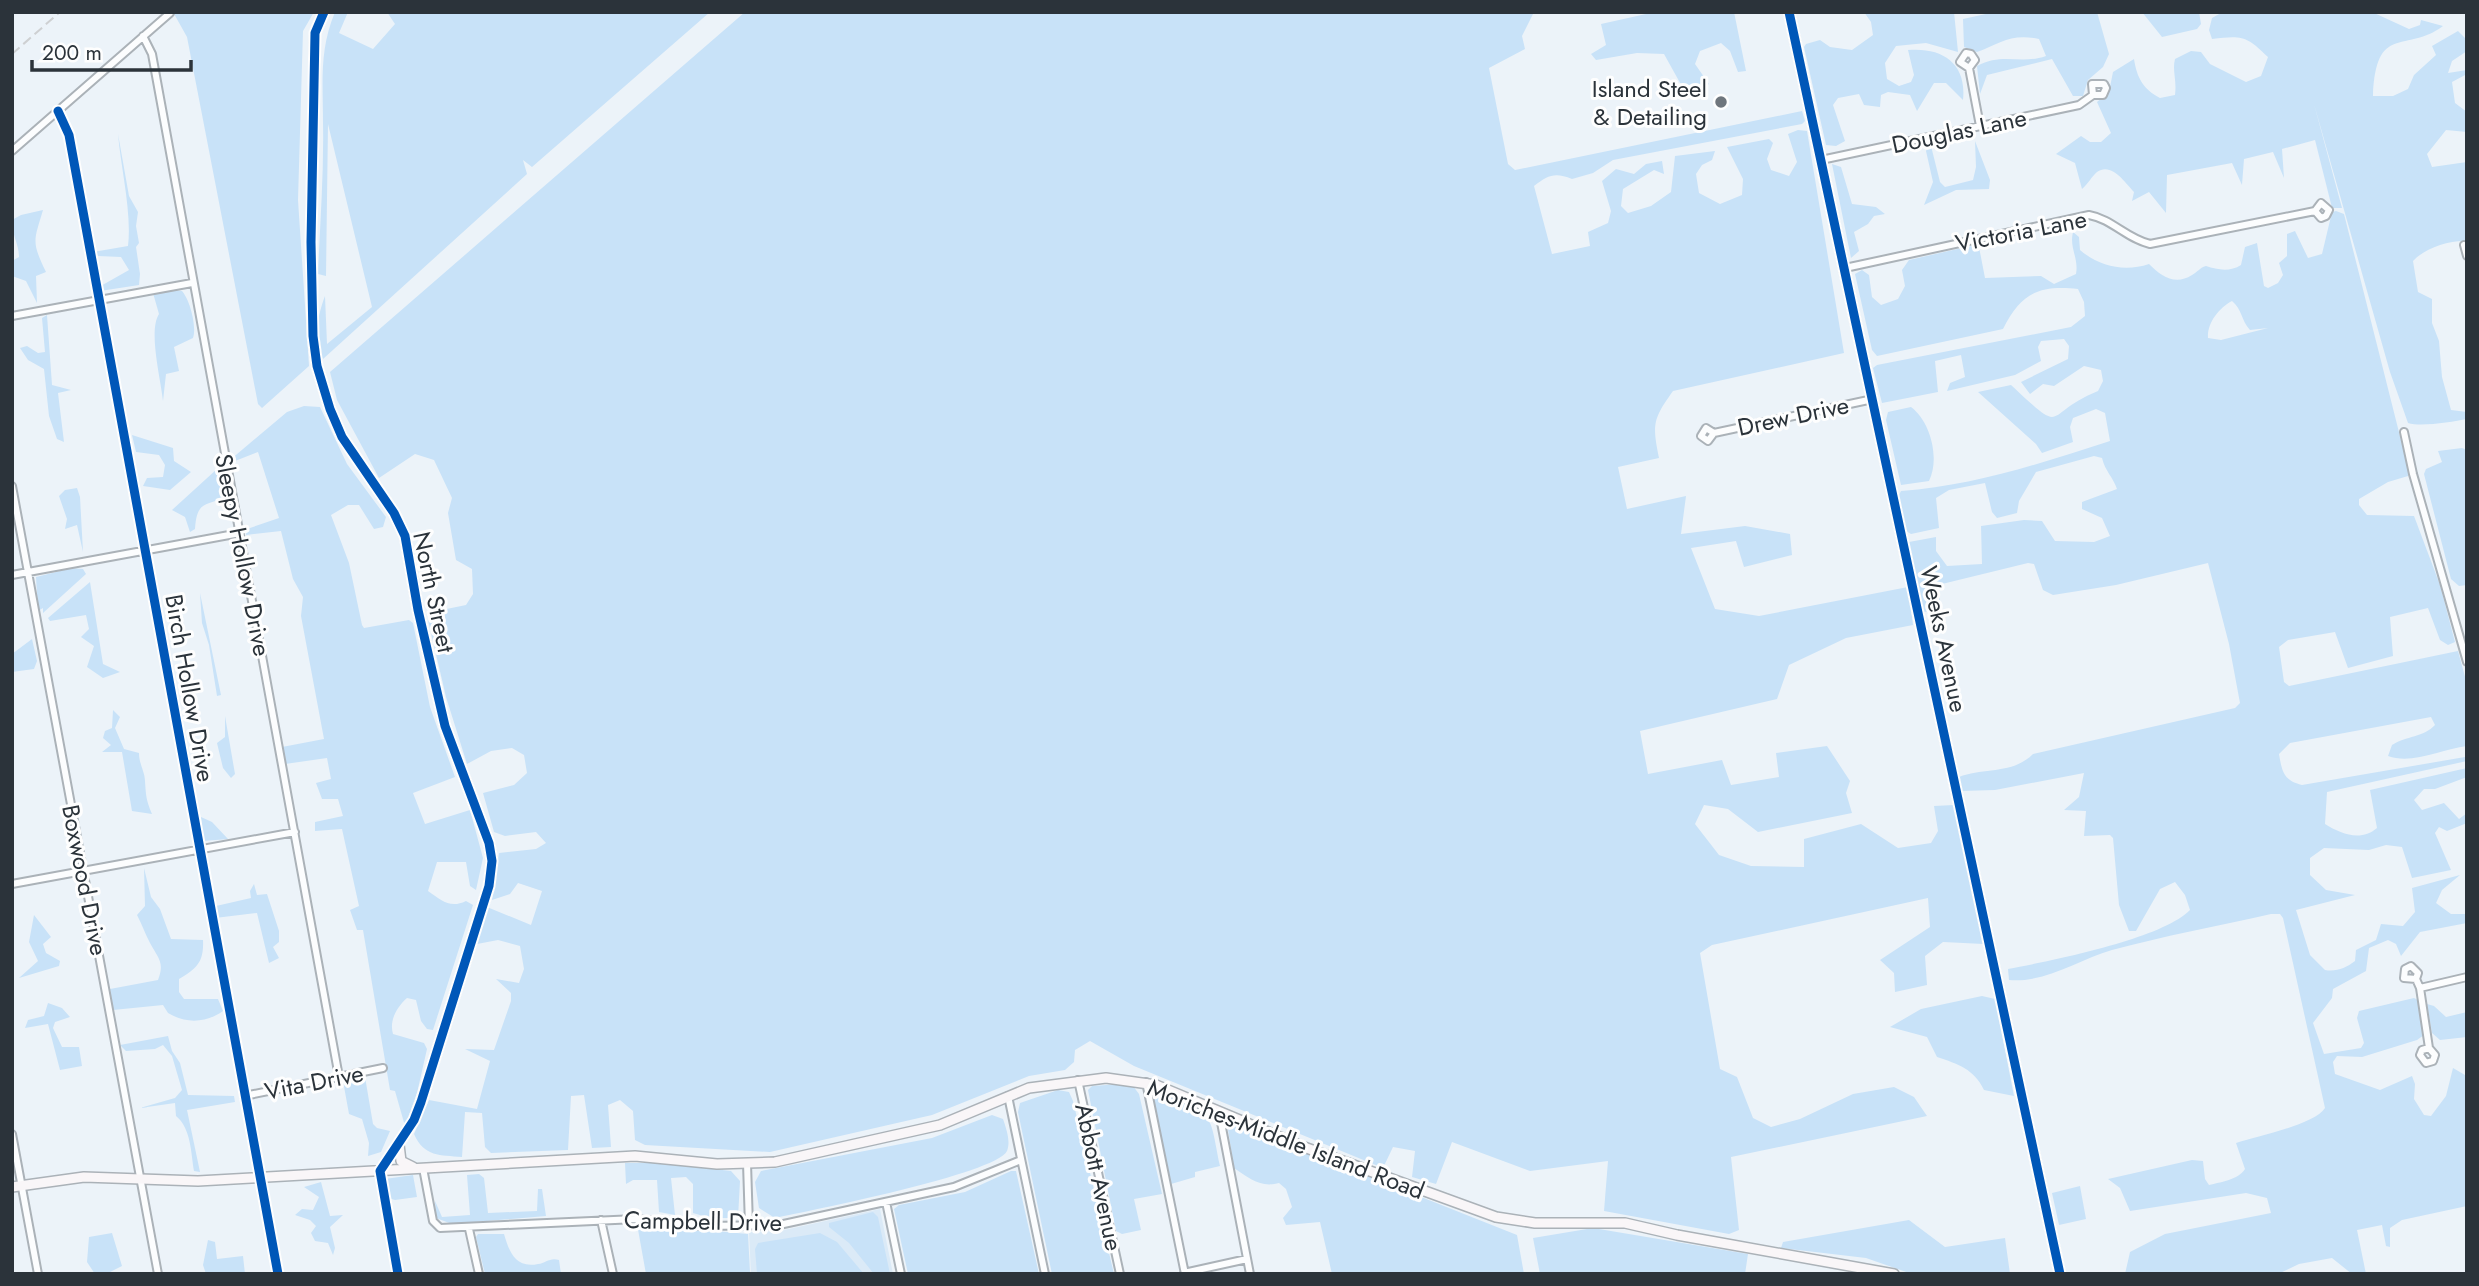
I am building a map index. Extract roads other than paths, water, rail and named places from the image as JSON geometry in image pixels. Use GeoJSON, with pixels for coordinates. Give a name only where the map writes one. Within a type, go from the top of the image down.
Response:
{"type":"FeatureCollection","features":[{"type":"Feature","properties":{"kind":"street","name":"North Street"},"geometry":{"type":"LineString","coordinates":[[324,12],[315,33],[311,201],[312,318],[317,366],[330,410],[342,438],[394,513],[405,536],[418,610],[445,726],[487,834],[492,861],[489,886],[414,1120],[380,1171]]}},
{"type":"Feature","properties":{"kind":"street","name":"Weeks Avenue"},"geometry":{"type":"LineString","coordinates":[[1789,12],[2060,1274]]}},
{"type":"Feature","properties":{"kind":"street"},"geometry":{"type":"LineString","coordinates":[[12,152],[170,13]]}},
{"type":"Feature","properties":{"kind":"street","name":"Sleepy Hollow Drive"},"geometry":{"type":"LineString","coordinates":[[144,36],[152,54],[340,1077]]}},
{"type":"Feature","properties":{"kind":"street"},"geometry":{"type":"LineString","coordinates":[[1969,68],[1980,126]]}},
{"type":"Feature","properties":{"kind":"street","name":"Douglas Lane"},"geometry":{"type":"LineString","coordinates":[[1821,160],[2078,105],[2093,95]]}},
{"type":"Feature","properties":{"kind":"street","name":"Birch Hollow Drive"},"geometry":{"type":"LineString","coordinates":[[58,111],[69,135],[97,300],[278,1274]]}},
{"type":"Feature","properties":{"kind":"street","name":"Victoria Lane"},"geometry":{"type":"LineString","coordinates":[[1845,268],[2089,215],[2112,224],[2131,238],[2150,244],[2315,211]]}},
{"type":"Feature","properties":{"kind":"street"},"geometry":{"type":"LineString","coordinates":[[2464,245],[2467,257]]}},
{"type":"Feature","properties":{"kind":"street"},"geometry":{"type":"LineString","coordinates":[[12,316],[192,283]]}},
{"type":"Feature","properties":{"kind":"street","name":"Drew Drive"},"geometry":{"type":"LineString","coordinates":[[1714,433],[1873,399]]}},
{"type":"Feature","properties":{"kind":"street"},"geometry":{"type":"LineString","coordinates":[[2404,432],[2413,474],[2467,662]]}},
{"type":"Feature","properties":{"kind":"street","name":"Boxwood Drive"},"geometry":{"type":"LineString","coordinates":[[12,486],[158,1274]]}},
{"type":"Feature","properties":{"kind":"street"},"geometry":{"type":"LineString","coordinates":[[12,575],[240,533]]}},
{"type":"Feature","properties":{"kind":"street"},"geometry":{"type":"LineString","coordinates":[[12,884],[295,832]]}},
{"type":"Feature","properties":{"kind":"street"},"geometry":{"type":"LineString","coordinates":[[2420,988],[2467,977]]}},
{"type":"Feature","properties":{"kind":"street"},"geometry":{"type":"LineString","coordinates":[[2416,979],[2420,988],[2429,1048]]}},
{"type":"Feature","properties":{"kind":"street","name":"Vita Drive"},"geometry":{"type":"LineString","coordinates":[[244,1096],[383,1068]]}},
{"type":"Feature","properties":{"kind":"street","name":"Moriches-Middle Island Road"},"geometry":{"type":"LineString","coordinates":[[17,1186],[84,1177],[198,1181],[635,1156],[717,1164],[797,1159],[860,1142],[916,1132],[957,1119],[1029,1088],[1079,1080],[1106,1079],[1146,1082],[1433,1196],[1509,1221],[1626,1223],[1677,1235],[1894,1274]]}},
{"type":"Feature","properties":{"kind":"street","name":"Abbott Avenue"},"geometry":{"type":"LineString","coordinates":[[1079,1080],[1120,1274]]}},
{"type":"Feature","properties":{"kind":"street"},"geometry":{"type":"LineString","coordinates":[[1146,1082],[1184,1274],[1247,1259]]}},
{"type":"Feature","properties":{"kind":"street"},"geometry":{"type":"LineString","coordinates":[[1008,1096],[1045,1274]]}},
{"type":"Feature","properties":{"kind":"street"},"geometry":{"type":"LineString","coordinates":[[1219,1112],[1250,1274]]}},
{"type":"Feature","properties":{"kind":"street"},"geometry":{"type":"LineString","coordinates":[[12,1134],[17,1186],[38,1274]]}},
{"type":"Feature","properties":{"kind":"street"},"geometry":{"type":"LineString","coordinates":[[399,1145],[401,1161],[419,1168]]}},
{"type":"Feature","properties":{"kind":"street","name":"Campbell Drive"},"geometry":{"type":"LineString","coordinates":[[419,1168],[435,1225],[447,1229],[652,1219],[701,1226],[748,1226],[779,1225],[964,1184],[1021,1160]]}},
{"type":"Feature","properties":{"kind":"street"},"geometry":{"type":"LineString","coordinates":[[747,1163],[748,1226]]}},
{"type":"Feature","properties":{"kind":"street"},"geometry":{"type":"LineString","coordinates":[[380,1171],[398,1274]]}},
{"type":"Feature","properties":{"kind":"street"},"geometry":{"type":"LineString","coordinates":[[886,1202],[901,1274]]}},
{"type":"Feature","properties":{"kind":"street"},"geometry":{"type":"LineString","coordinates":[[601,1220],[612,1274]]}},
{"type":"Feature","properties":{"kind":"street"},"geometry":{"type":"LineString","coordinates":[[469,1229],[479,1274]]}},
{"type":"Feature","properties":{"kind":"railway"},"geometry":{"type":"LineString","coordinates":[[12,54],[60,12]]}},
{"type":"Feature","properties":{"kind":"place","name":"Island Steel & Detailing"},"geometry":{"type":"Point","coordinates":[1721,102]}}]}
